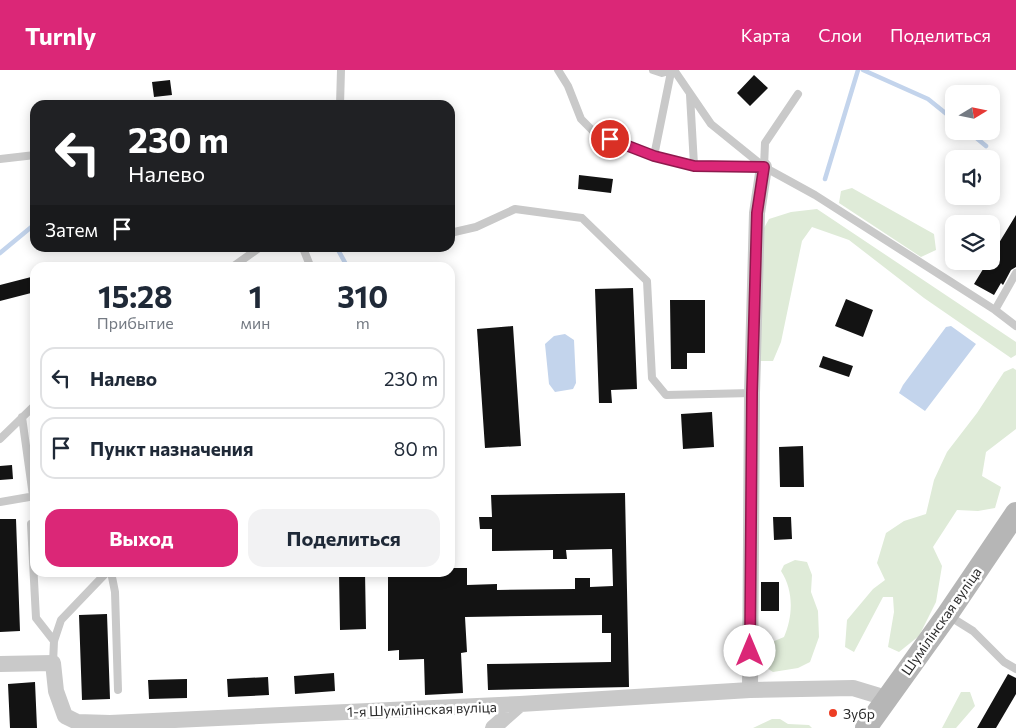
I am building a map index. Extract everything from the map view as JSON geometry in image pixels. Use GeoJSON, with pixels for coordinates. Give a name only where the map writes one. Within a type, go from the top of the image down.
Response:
{"type":"FeatureCollection","features":[{"type":"Feature","properties":{"kind":"main road","name":"Шумілінская вуліца"},"geometry":{"type":"LineString","coordinates":[[866,728],[948,615],[1016,513]]}},
{"type":"Feature","properties":{"kind":"street"},"geometry":{"type":"LineString","coordinates":[[750,690],[752,393],[757,213],[764,167]]}},
{"type":"Feature","properties":{"kind":"street"},"geometry":{"type":"LineString","coordinates":[[0,664],[54,663]]}},
{"type":"Feature","properties":{"kind":"street","name":"1-я Шумілінская вуліца"},"geometry":{"type":"LineString","coordinates":[[54,663],[56,691],[65,716],[77,722],[129,724],[212,723],[750,690],[853,688],[886,698]]}},
{"type":"Feature","properties":{"kind":"street"},"geometry":{"type":"LineString","coordinates":[[493,728],[520,704]]}},
{"type":"Feature","properties":{"kind":"lane"},"geometry":{"type":"LineString","coordinates":[[340,100],[341,70]]}},
{"type":"Feature","properties":{"kind":"lane"},"geometry":{"type":"LineString","coordinates":[[558,70],[568,86],[581,119],[595,133],[654,156],[694,166],[764,167]]}},
{"type":"Feature","properties":{"kind":"lane"},"geometry":{"type":"LineString","coordinates":[[653,70],[662,73],[673,70]]}},
{"type":"Feature","properties":{"kind":"lane"},"geometry":{"type":"LineString","coordinates":[[654,156],[673,70]]}},
{"type":"Feature","properties":{"kind":"lane"},"geometry":{"type":"LineString","coordinates":[[673,70],[711,124],[764,167],[815,195],[995,310],[1016,326]]}},
{"type":"Feature","properties":{"kind":"lane"},"geometry":{"type":"LineString","coordinates":[[690,93],[694,166]]}},
{"type":"Feature","properties":{"kind":"lane"},"geometry":{"type":"LineString","coordinates":[[764,167],[765,143],[798,94]]}},
{"type":"Feature","properties":{"kind":"lane"},"geometry":{"type":"LineString","coordinates":[[0,158],[30,155]]}},
{"type":"Feature","properties":{"kind":"lane"},"geometry":{"type":"LineString","coordinates":[[455,232],[476,228],[515,209],[582,218],[647,281],[652,378],[666,396],[752,393]]}},
{"type":"Feature","properties":{"kind":"lane"},"geometry":{"type":"LineString","coordinates":[[239,262],[253,252]]}},
{"type":"Feature","properties":{"kind":"lane"},"geometry":{"type":"LineString","coordinates":[[995,310],[1016,273]]}},
{"type":"Feature","properties":{"kind":"lane"},"geometry":{"type":"LineString","coordinates":[[0,439],[30,410]]}},
{"type":"Feature","properties":{"kind":"lane"},"geometry":{"type":"LineString","coordinates":[[22,417],[30,470]]}},
{"type":"Feature","properties":{"kind":"lane"},"geometry":{"type":"LineString","coordinates":[[0,502],[30,497]]}},
{"type":"Feature","properties":{"kind":"lane"},"geometry":{"type":"LineString","coordinates":[[34,577],[36,618],[54,641]]}},
{"type":"Feature","properties":{"kind":"lane"},"geometry":{"type":"LineString","coordinates":[[54,663],[54,641],[60,620],[102,577]]}},
{"type":"Feature","properties":{"kind":"lane"},"geometry":{"type":"LineString","coordinates":[[111,577],[115,592],[118,690]]}},
{"type":"Feature","properties":{"kind":"lane"},"geometry":{"type":"LineString","coordinates":[[948,615],[973,631],[1004,662],[1016,669]]}},
{"type":"Feature","properties":{"kind":"green space"},"geometry":{"type":"Polygon","coordinates":[[[852,188],[934,234],[936,250],[921,257],[839,203],[841,191],[852,188]]]}},
{"type":"Feature","properties":{"kind":"green space"},"geometry":{"type":"Polygon","coordinates":[[[817,209],[1016,342],[1016,355],[1011,358],[924,298],[849,240],[812,227],[802,241],[781,342],[773,361],[757,361],[760,235],[769,219],[791,212],[817,209]]]}},
{"type":"Feature","properties":{"kind":"green space"},"geometry":{"type":"Polygon","coordinates":[[[1013,368],[1016,370],[1016,429],[986,452],[982,476],[1001,487],[995,508],[978,511],[957,510],[933,547],[942,566],[936,602],[919,636],[899,652],[888,647],[894,612],[893,597],[883,597],[854,652],[845,647],[847,620],[873,589],[885,580],[877,563],[886,533],[904,521],[926,514],[934,480],[947,452],[977,413],[1004,372],[1013,368]]]}},
{"type":"Feature","properties":{"kind":"green space"},"geometry":{"type":"Polygon","coordinates":[[[795,560],[807,562],[812,575],[811,592],[818,611],[819,637],[810,662],[798,668],[773,672],[762,665],[760,651],[772,642],[784,637],[789,621],[791,604],[788,587],[781,571],[784,565],[795,560]]]}},
{"type":"Feature","properties":{"kind":"green space"},"geometry":{"type":"Polygon","coordinates":[[[961,692],[970,692],[975,706],[956,728],[942,728],[961,692]]]}},
{"type":"Feature","properties":{"kind":"green space"},"geometry":{"type":"Polygon","coordinates":[[[772,719],[780,719],[788,724],[809,725],[812,728],[753,728],[772,719]]]}},
{"type":"Feature","properties":{"kind":"water"},"geometry":{"type":"Polygon","coordinates":[[[951,326],[976,344],[925,411],[899,393],[946,327],[951,326]]]}},
{"type":"Feature","properties":{"kind":"water"},"geometry":{"type":"Polygon","coordinates":[[[565,334],[574,340],[576,383],[573,389],[555,392],[549,384],[545,344],[554,336],[565,334]]]}},
{"type":"Feature","properties":{"kind":"building"},"geometry":{"type":"Polygon","coordinates":[[[754,75],[768,88],[750,106],[737,93],[754,75]]]}},
{"type":"Feature","properties":{"kind":"building"},"geometry":{"type":"Polygon","coordinates":[[[170,80],[172,95],[154,97],[152,82],[170,80]]]}},
{"type":"Feature","properties":{"kind":"building"},"geometry":{"type":"Polygon","coordinates":[[[579,175],[613,179],[611,193],[578,189],[579,175]]]}},
{"type":"Feature","properties":{"kind":"building"},"geometry":{"type":"Polygon","coordinates":[[[1016,215],[1016,267],[1011,270],[1003,285],[1001,283],[994,295],[974,284],[983,270],[1000,270],[1000,241],[1016,215]]]}},
{"type":"Feature","properties":{"kind":"building"},"geometry":{"type":"Polygon","coordinates":[[[30,277],[30,293],[0,301],[0,285],[30,277]]]}},
{"type":"Feature","properties":{"kind":"building"},"geometry":{"type":"Polygon","coordinates":[[[633,288],[637,389],[611,390],[612,403],[599,403],[595,289],[633,288]]]}},
{"type":"Feature","properties":{"kind":"building"},"geometry":{"type":"Polygon","coordinates":[[[846,299],[873,310],[863,337],[835,326],[846,299]]]}},
{"type":"Feature","properties":{"kind":"building"},"geometry":{"type":"Polygon","coordinates":[[[670,300],[705,300],[705,353],[687,353],[687,369],[671,369],[670,300]]]}},
{"type":"Feature","properties":{"kind":"building"},"geometry":{"type":"Polygon","coordinates":[[[513,326],[521,446],[485,448],[477,329],[513,326]]]}},
{"type":"Feature","properties":{"kind":"building"},"geometry":{"type":"Polygon","coordinates":[[[823,356],[853,366],[849,377],[819,367],[823,356]]]}},
{"type":"Feature","properties":{"kind":"building"},"geometry":{"type":"Polygon","coordinates":[[[712,412],[714,447],[683,449],[681,414],[712,412]]]}},
{"type":"Feature","properties":{"kind":"building"},"geometry":{"type":"Polygon","coordinates":[[[803,446],[804,487],[780,487],[779,447],[803,446]]]}},
{"type":"Feature","properties":{"kind":"building"},"geometry":{"type":"Polygon","coordinates":[[[12,465],[13,479],[0,480],[0,466],[12,465]]]}},
{"type":"Feature","properties":{"kind":"building"},"geometry":{"type":"Polygon","coordinates":[[[625,493],[629,687],[488,690],[487,664],[611,662],[611,633],[602,633],[602,615],[465,617],[467,652],[461,653],[463,693],[425,695],[424,659],[399,660],[399,650],[388,651],[388,577],[455,577],[455,568],[467,568],[467,585],[497,584],[497,590],[575,589],[575,578],[590,578],[590,587],[613,586],[612,549],[566,550],[567,559],[553,559],[553,550],[492,551],[492,529],[480,529],[479,517],[492,517],[491,495],[625,493]]]}},
{"type":"Feature","properties":{"kind":"building"},"geometry":{"type":"Polygon","coordinates":[[[773,517],[791,517],[792,539],[774,540],[773,517]]]}},
{"type":"Feature","properties":{"kind":"building"},"geometry":{"type":"Polygon","coordinates":[[[0,519],[16,519],[20,631],[0,632],[0,519]]]}},
{"type":"Feature","properties":{"kind":"building"},"geometry":{"type":"Polygon","coordinates":[[[339,577],[365,577],[366,629],[340,630],[339,577]]]}},
{"type":"Feature","properties":{"kind":"building"},"geometry":{"type":"Polygon","coordinates":[[[761,582],[779,582],[779,611],[761,611],[761,582]]]}},
{"type":"Feature","properties":{"kind":"building"},"geometry":{"type":"Polygon","coordinates":[[[107,614],[110,699],[82,700],[79,615],[107,614]]]}},
{"type":"Feature","properties":{"kind":"building"},"geometry":{"type":"Polygon","coordinates":[[[334,673],[335,691],[295,694],[294,676],[334,673]]]}},
{"type":"Feature","properties":{"kind":"building"},"geometry":{"type":"Polygon","coordinates":[[[1008,674],[1016,678],[1016,694],[996,728],[977,728],[1008,674]]]}},
{"type":"Feature","properties":{"kind":"building"},"geometry":{"type":"Polygon","coordinates":[[[268,677],[269,695],[228,697],[227,679],[268,677]]]}},
{"type":"Feature","properties":{"kind":"building"},"geometry":{"type":"Polygon","coordinates":[[[187,679],[187,698],[149,699],[148,680],[187,679]]]}},
{"type":"Feature","properties":{"kind":"building"},"geometry":{"type":"Polygon","coordinates":[[[35,682],[37,728],[10,728],[8,684],[35,682]]]}},
{"type":"Feature","properties":{"kind":"waterway"},"geometry":{"type":"LineString","coordinates":[[825,179],[858,70]]}},
{"type":"Feature","properties":{"kind":"waterway"},"geometry":{"type":"LineString","coordinates":[[863,70],[928,99],[945,113]]}},
{"type":"Feature","properties":{"kind":"waterway"},"geometry":{"type":"LineString","coordinates":[[979,140],[986,146]]}},
{"type":"Feature","properties":{"kind":"waterway"},"geometry":{"type":"LineString","coordinates":[[0,253],[30,228]]}},
{"type":"Feature","properties":{"kind":"waterway"},"geometry":{"type":"LineString","coordinates":[[339,252],[345,262]]}},
{"type":"Feature","properties":{"kind":"place","name":"Зубр"},"geometry":{"type":"Point","coordinates":[833,713]}},
{"type":"Feature","properties":{"kind":"route"},"geometry":{"type":"LineString","coordinates":[[610,139],[654,156],[694,166],[764,167],[757,213],[752,393],[750,651]]}}]}
